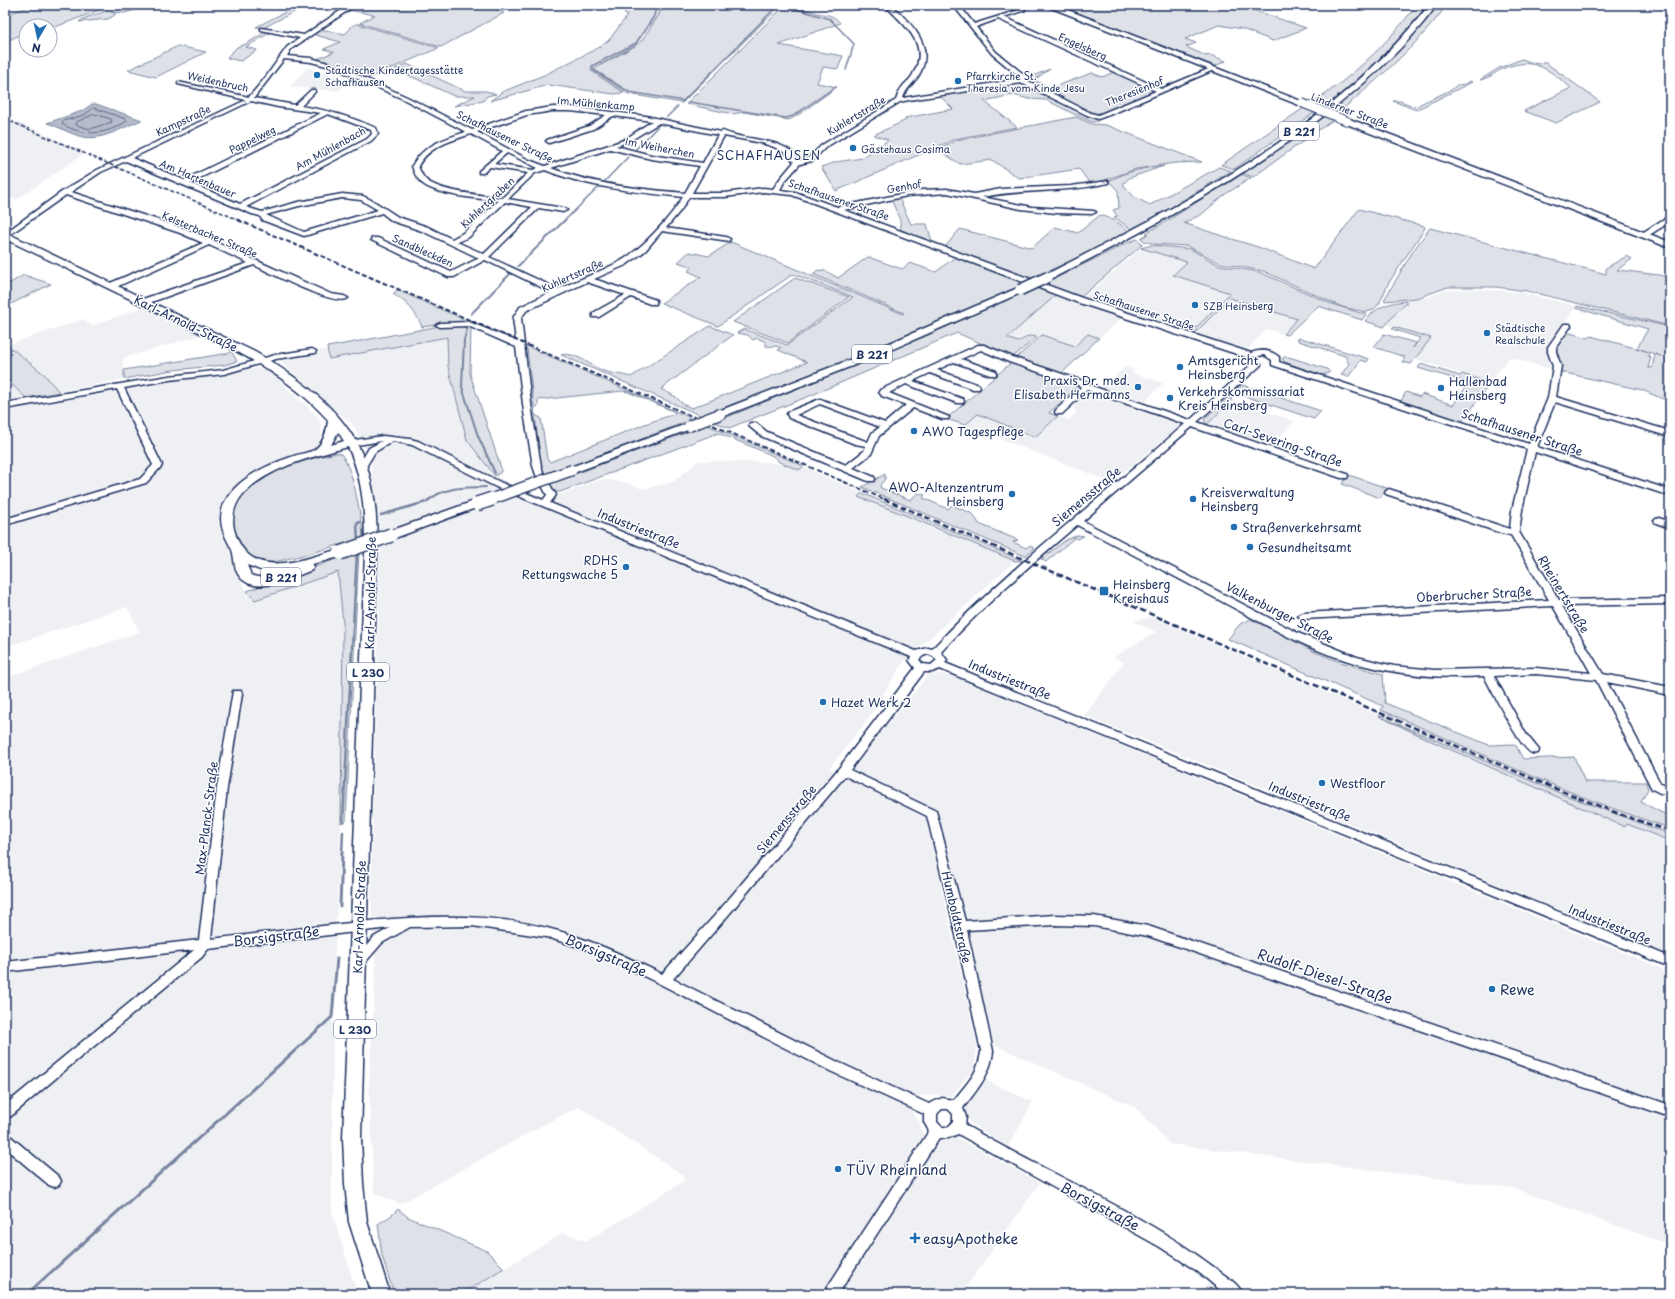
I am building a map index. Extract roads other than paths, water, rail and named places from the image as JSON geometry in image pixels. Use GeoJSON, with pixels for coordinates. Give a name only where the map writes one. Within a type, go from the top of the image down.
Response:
{"type":"FeatureCollection","features":[{"type":"Feature","properties":{"kind":"main road","name":"Linderner Straße"},"geometry":{"type":"LineString","coordinates":[[1048,5],[1670,245]]}},
{"type":"Feature","properties":{"kind":"main road","name":"B 221"},"geometry":{"type":"LineString","coordinates":[[351,443],[317,452],[270,469],[254,479],[239,492],[229,508],[227,519],[228,528],[238,552],[243,571],[247,578],[260,582],[307,568],[340,553],[572,470],[720,414],[887,348],[1048,277],[1124,239],[1195,200],[1245,169],[1341,100],[1377,67],[1406,37],[1433,5]]}},
{"type":"Feature","properties":{"kind":"main road","name":"Karl-Arnold-Straße"},"geometry":{"type":"LineString","coordinates":[[5,236],[262,360],[305,392],[334,420],[351,443],[361,468],[369,502],[371,523],[370,632],[353,1089],[354,1184],[358,1222],[381,1294]]}},
{"type":"Feature","properties":{"kind":"main road","name":"B 221"},"geometry":{"type":"LineString","coordinates":[[317,452],[333,434],[334,420]]}},
{"type":"Feature","properties":{"kind":"street","name":"Kampstraße"},"geometry":{"type":"LineString","coordinates":[[5,236],[65,192],[99,171],[251,98],[274,70],[289,48],[303,37],[353,5]]}},
{"type":"Feature","properties":{"kind":"street","name":"Kuhlertstraße"},"geometry":{"type":"LineString","coordinates":[[776,190],[798,162],[810,160],[824,146],[898,102],[902,91],[916,74],[921,47],[920,40],[903,18],[888,5]]}},
{"type":"Feature","properties":{"kind":"street"},"geometry":{"type":"LineString","coordinates":[[898,102],[910,98],[1025,78],[994,53],[956,5]]}},
{"type":"Feature","properties":{"kind":"street"},"geometry":{"type":"LineString","coordinates":[[972,26],[1023,9]]}},
{"type":"Feature","properties":{"kind":"street","name":"Engelsberg"},"geometry":{"type":"LineString","coordinates":[[998,17],[1161,91]]}},
{"type":"Feature","properties":{"kind":"street"},"geometry":{"type":"LineString","coordinates":[[263,29],[303,37]]}},
{"type":"Feature","properties":{"kind":"street","name":"Schafhausener Straße"},"geometry":{"type":"LineString","coordinates":[[282,57],[311,60],[336,66],[405,98],[505,151],[543,168],[584,181],[614,188],[688,195],[725,195],[763,190],[776,190],[793,193],[1079,300],[1252,356]]}},
{"type":"Feature","properties":{"kind":"street","name":"Theresienhof"},"geometry":{"type":"LineString","coordinates":[[1020,80],[1083,112],[1098,116],[1213,69]]}},
{"type":"Feature","properties":{"kind":"street","name":"Weidenbruch"},"geometry":{"type":"LineString","coordinates":[[180,83],[251,98]]}},
{"type":"Feature","properties":{"kind":"street"},"geometry":{"type":"LineString","coordinates":[[297,107],[313,91]]}},
{"type":"Feature","properties":{"kind":"street","name":"Am Mühlenbach"},"geometry":{"type":"LineString","coordinates":[[240,208],[357,147],[369,140],[375,134],[374,129],[365,124],[328,112],[251,98]]}},
{"type":"Feature","properties":{"kind":"street","name":"Im Mühlenkamp"},"geometry":{"type":"LineString","coordinates":[[563,210],[438,188],[420,180],[415,166],[418,159],[440,143],[470,132],[539,111],[570,109],[612,113],[658,120],[723,133],[783,148],[792,154],[798,162]]}},
{"type":"Feature","properties":{"kind":"street","name":"Pappelweg"},"geometry":{"type":"LineString","coordinates":[[184,183],[328,112]]}},
{"type":"Feature","properties":{"kind":"street"},"geometry":{"type":"LineString","coordinates":[[549,141],[591,128],[607,119],[612,113]]}},
{"type":"Feature","properties":{"kind":"street","name":"Kuhlertgraben"},"geometry":{"type":"LineString","coordinates":[[451,242],[466,235],[533,172],[611,147],[638,134],[658,120]]}},
{"type":"Feature","properties":{"kind":"street","name":"Im Weiherchen"},"geometry":{"type":"LineString","coordinates":[[688,195],[723,133]]}},
{"type":"Feature","properties":{"kind":"street","name":"Im Weiherchen"},"geometry":{"type":"LineString","coordinates":[[611,147],[651,157],[705,165]]}},
{"type":"Feature","properties":{"kind":"street"},"geometry":{"type":"LineString","coordinates":[[481,172],[505,151]]}},
{"type":"Feature","properties":{"kind":"street","name":"Am Hartenbauer"},"geometry":{"type":"LineString","coordinates":[[126,158],[240,208],[262,214],[265,218],[304,234],[384,210]]}},
{"type":"Feature","properties":{"kind":"street","name":"Kuhlertgraben"},"geometry":{"type":"LineString","coordinates":[[489,164],[533,172]]}},
{"type":"Feature","properties":{"kind":"street","name":"Genhof"},"geometry":{"type":"LineString","coordinates":[[974,196],[1001,191],[1071,188],[1106,182]]}},
{"type":"Feature","properties":{"kind":"street","name":"Genhof"},"geometry":{"type":"LineString","coordinates":[[838,209],[914,194],[948,191],[1000,203],[1059,212],[1092,212]]}},
{"type":"Feature","properties":{"kind":"street","name":"Kelsterbacher Straße"},"geometry":{"type":"LineString","coordinates":[[65,192],[183,232],[329,296],[344,298]]}},
{"type":"Feature","properties":{"kind":"street","name":"Kuhlertstraße"},"geometry":{"type":"LineString","coordinates":[[544,504],[552,496],[540,476],[537,466],[528,412],[517,318],[518,314],[531,304],[632,258],[679,209],[688,195]]}},
{"type":"Feature","properties":{"kind":"street"},"geometry":{"type":"LineString","coordinates":[[262,214],[298,204],[342,196],[363,198],[384,210]]}},
{"type":"Feature","properties":{"kind":"street","name":"Sandbleckden"},"geometry":{"type":"LineString","coordinates":[[375,240],[451,275],[484,258],[537,206]]}},
{"type":"Feature","properties":{"kind":"street","name":"Sandbleckden"},"geometry":{"type":"LineString","coordinates":[[384,210],[395,219],[425,229],[557,292]]}},
{"type":"Feature","properties":{"kind":"street"},"geometry":{"type":"LineString","coordinates":[[1643,234],[1670,217]]}},
{"type":"Feature","properties":{"kind":"street"},"geometry":{"type":"LineString","coordinates":[[661,229],[726,239]]}},
{"type":"Feature","properties":{"kind":"street"},"geometry":{"type":"LineString","coordinates":[[111,286],[209,243]]}},
{"type":"Feature","properties":{"kind":"street"},"geometry":{"type":"LineString","coordinates":[[143,302],[254,263]]}},
{"type":"Feature","properties":{"kind":"street"},"geometry":{"type":"LineString","coordinates":[[588,279],[653,302]]}},
{"type":"Feature","properties":{"kind":"street"},"geometry":{"type":"LineString","coordinates":[[596,315],[631,294]]}},
{"type":"Feature","properties":{"kind":"street"},"geometry":{"type":"LineString","coordinates":[[440,325],[470,324],[521,346]]}},
{"type":"Feature","properties":{"kind":"street"},"geometry":{"type":"LineString","coordinates":[[1389,492],[1514,532],[1517,510],[1532,448],[1552,398],[1557,366],[1552,348],[1567,326]]}},
{"type":"Feature","properties":{"kind":"street","name":"Carl-Severing-Straße"},"geometry":{"type":"LineString","coordinates":[[953,359],[981,347],[1012,360],[1083,384],[1086,387],[1344,476]]}},
{"type":"Feature","properties":{"kind":"street"},"geometry":{"type":"LineString","coordinates":[[5,406],[169,378],[224,372],[275,356],[312,351]]}},
{"type":"Feature","properties":{"kind":"street"},"geometry":{"type":"LineString","coordinates":[[1256,353],[1267,353],[1276,359],[1275,363],[1265,366],[1257,364],[1252,360],[1252,356],[1256,353]]}},
{"type":"Feature","properties":{"kind":"street"},"geometry":{"type":"LineString","coordinates":[[945,417],[883,393],[886,389],[953,359],[992,373]]}},
{"type":"Feature","properties":{"kind":"street","name":"Schafhausener Straße"},"geometry":{"type":"LineString","coordinates":[[1275,363],[1670,493]]}},
{"type":"Feature","properties":{"kind":"street","name":"Siemensstraße"},"geometry":{"type":"LineString","coordinates":[[935,652],[965,620],[1076,521],[1192,423],[1257,364]]}},
{"type":"Feature","properties":{"kind":"street"},"geometry":{"type":"LineString","coordinates":[[929,370],[976,387]]}},
{"type":"Feature","properties":{"kind":"street"},"geometry":{"type":"LineString","coordinates":[[905,381],[960,401]]}},
{"type":"Feature","properties":{"kind":"street"},"geometry":{"type":"LineString","coordinates":[[5,522],[143,481],[158,465],[120,386]]}},
{"type":"Feature","properties":{"kind":"street"},"geometry":{"type":"LineString","coordinates":[[1059,412],[1086,387]]}},
{"type":"Feature","properties":{"kind":"street"},"geometry":{"type":"LineString","coordinates":[[1552,398],[1670,434]]}},
{"type":"Feature","properties":{"kind":"street"},"geometry":{"type":"LineString","coordinates":[[871,444],[858,442],[792,416],[791,414],[820,401],[886,426]]}},
{"type":"Feature","properties":{"kind":"street"},"geometry":{"type":"LineString","coordinates":[[847,469],[868,452],[875,435],[912,404]]}},
{"type":"Feature","properties":{"kind":"street"},"geometry":{"type":"LineString","coordinates":[[752,425],[764,434],[871,479]]}},
{"type":"Feature","properties":{"kind":"street","name":"Industriestraße"},"geometry":{"type":"LineString","coordinates":[[351,443],[378,438],[396,438],[415,443],[487,480],[916,655]]}},
{"type":"Feature","properties":{"kind":"street"},"geometry":{"type":"LineString","coordinates":[[361,468],[372,450],[387,441],[396,438]]}},
{"type":"Feature","properties":{"kind":"street","name":"Valkenburger Straße"},"geometry":{"type":"LineString","coordinates":[[1076,521],[1294,636],[1346,658],[1405,672],[1458,674],[1535,670],[1599,677],[1670,691]]}},
{"type":"Feature","properties":{"kind":"street"},"geometry":{"type":"LineString","coordinates":[[1659,521],[1670,524]]}},
{"type":"Feature","properties":{"kind":"street","name":"Rheinertstraße"},"geometry":{"type":"LineString","coordinates":[[1514,532],[1554,603],[1599,677],[1656,786],[1665,789]]}},
{"type":"Feature","properties":{"kind":"street","name":"Oberbrucher Straße"},"geometry":{"type":"LineString","coordinates":[[1303,616],[1554,603],[1670,601]]}},
{"type":"Feature","properties":{"kind":"street"},"geometry":{"type":"LineString","coordinates":[[921,652],[935,652],[942,660],[940,665],[935,668],[921,668],[914,660],[916,655],[921,652]]}},
{"type":"Feature","properties":{"kind":"street","name":"Industriestraße"},"geometry":{"type":"LineString","coordinates":[[940,665],[1670,962]]}},
{"type":"Feature","properties":{"kind":"street","name":"Siemensstraße"},"geometry":{"type":"LineString","coordinates":[[664,980],[721,916],[843,771],[921,668]]}},
{"type":"Feature","properties":{"kind":"street"},"geometry":{"type":"LineString","coordinates":[[1487,672],[1522,736],[1534,750]]}},
{"type":"Feature","properties":{"kind":"street","name":"Max-Planck-Straße"},"geometry":{"type":"LineString","coordinates":[[204,946],[222,788],[237,694]]}},
{"type":"Feature","properties":{"kind":"street","name":"Humboldtstraße"},"geometry":{"type":"LineString","coordinates":[[843,771],[932,814],[960,926],[987,1051],[986,1063],[980,1076],[955,1108]]}},
{"type":"Feature","properties":{"kind":"street","name":"Rudolf-Diesel-Straße"},"geometry":{"type":"LineString","coordinates":[[960,926],[1055,920],[1094,921],[1148,930],[1670,1111]]}},
{"type":"Feature","properties":{"kind":"street","name":"Borsigstraße"},"geometry":{"type":"LineString","coordinates":[[5,967],[204,946],[359,927],[411,923],[472,921],[546,932],[572,939],[596,948],[664,980],[835,1067],[931,1111]]}},
{"type":"Feature","properties":{"kind":"street"},"geometry":{"type":"LineString","coordinates":[[358,963],[378,940],[395,929],[411,923]]}},
{"type":"Feature","properties":{"kind":"street"},"geometry":{"type":"LineString","coordinates":[[5,1113],[71,1057],[198,954],[204,946]]}},
{"type":"Feature","properties":{"kind":"street"},"geometry":{"type":"LineString","coordinates":[[942,1104],[955,1108],[961,1119],[957,1128],[948,1132],[937,1130],[933,1127],[929,1119],[931,1111],[934,1108],[942,1104]]}},
{"type":"Feature","properties":{"kind":"street","name":"Borsigstraße"},"geometry":{"type":"LineString","coordinates":[[957,1128],[1157,1236],[1216,1275],[1236,1294]]}},
{"type":"Feature","properties":{"kind":"street"},"geometry":{"type":"LineString","coordinates":[[830,1294],[937,1130]]}},
{"type":"Feature","properties":{"kind":"street"},"geometry":{"type":"LineString","coordinates":[[5,1140],[54,1182]]}},
{"type":"Feature","properties":{"kind":"water"},"geometry":{"type":"Polygon","coordinates":[[[92,104],[96,104],[142,120],[103,136],[87,138],[47,123],[82,111],[92,104]]]}},
{"type":"Feature","properties":{"kind":"waterway"},"geometry":{"type":"LineString","coordinates":[[660,10],[709,5]]}},
{"type":"Feature","properties":{"kind":"waterway"},"geometry":{"type":"LineString","coordinates":[[683,101],[778,5]]}},
{"type":"Feature","properties":{"kind":"waterway"},"geometry":{"type":"LineString","coordinates":[[786,6],[830,19],[854,44],[846,70]]}},
{"type":"Feature","properties":{"kind":"waterway"},"geometry":{"type":"LineString","coordinates":[[592,68],[592,66],[636,43],[654,16],[655,11]]}},
{"type":"Feature","properties":{"kind":"waterway"},"geometry":{"type":"LineString","coordinates":[[594,70],[629,92],[683,101]]}},
{"type":"Feature","properties":{"kind":"waterway"},"geometry":{"type":"LineString","coordinates":[[689,102],[786,118],[793,116],[835,87]]}},
{"type":"Feature","properties":{"kind":"waterway"},"geometry":{"type":"LineString","coordinates":[[667,117],[678,106]]}},
{"type":"Feature","properties":{"kind":"waterway"},"geometry":{"type":"LineString","coordinates":[[636,149],[659,125]]}},
{"type":"Feature","properties":{"kind":"waterway"},"geometry":{"type":"LineString","coordinates":[[605,181],[628,157]]}},
{"type":"Feature","properties":{"kind":"waterway"},"geometry":{"type":"LineString","coordinates":[[564,221],[599,187]]}},
{"type":"Feature","properties":{"kind":"waterway"},"geometry":{"type":"LineString","coordinates":[[518,266],[565,220]]}},
{"type":"Feature","properties":{"kind":"waterway"},"geometry":{"type":"LineString","coordinates":[[471,314],[510,274]]}},
{"type":"Feature","properties":{"kind":"waterway"},"geometry":{"type":"LineString","coordinates":[[468,326],[464,340],[462,387],[478,436],[495,473]]}},
{"type":"Feature","properties":{"kind":"waterway"},"geometry":{"type":"LineString","coordinates":[[429,500],[435,495],[449,490],[486,487]]}},
{"type":"Feature","properties":{"kind":"waterway"},"geometry":{"type":"LineString","coordinates":[[381,515],[426,502],[430,499]]}},
{"type":"Feature","properties":{"kind":"waterway"},"geometry":{"type":"LineString","coordinates":[[358,543],[357,523],[360,522]]}},
{"type":"Feature","properties":{"kind":"waterway"},"geometry":{"type":"LineString","coordinates":[[343,821],[357,552]]}},
{"type":"Feature","properties":{"kind":"waterway"},"geometry":{"type":"LineString","coordinates":[[342,853],[343,832]]}},
{"type":"Feature","properties":{"kind":"waterway"},"geometry":{"type":"LineString","coordinates":[[340,906],[342,852]]}},
{"type":"Feature","properties":{"kind":"waterway"},"geometry":{"type":"LineString","coordinates":[[27,1294],[332,1017],[337,958]]}},
{"type":"Feature","properties":{"kind":"railway"},"geometry":{"type":"LineString","coordinates":[[5,119],[241,221]]}},
{"type":"Feature","properties":{"kind":"railway"},"geometry":{"type":"LineString","coordinates":[[238,220],[886,500]]}},
{"type":"Feature","properties":{"kind":"railway"},"geometry":{"type":"LineString","coordinates":[[884,499],[1554,788],[1622,815],[1670,831]]}},
{"type":"Feature","properties":{"kind":"place","name":"Städtische Kindertagesstätte Schafhausen"},"geometry":{"type":"Point","coordinates":[317,75]}},
{"type":"Feature","properties":{"kind":"place","name":"Pfarrkirche St. Theresia vom Kinde Jesu"},"geometry":{"type":"Point","coordinates":[958,81]}},
{"type":"Feature","properties":{"kind":"place","name":"Gästehaus Cosima"},"geometry":{"type":"Point","coordinates":[853,148]}},
{"type":"Feature","properties":{"kind":"place","name":"SZB Heinsberg"},"geometry":{"type":"Point","coordinates":[1195,305]}},
{"type":"Feature","properties":{"kind":"place","name":"Städtische Realschule"},"geometry":{"type":"Point","coordinates":[1487,333]}},
{"type":"Feature","properties":{"kind":"place","name":"Amtsgericht Heinsberg"},"geometry":{"type":"Point","coordinates":[1180,367]}},
{"type":"Feature","properties":{"kind":"place","name":"Praxis Dr. med. Elisabeth Hermanns"},"geometry":{"type":"Point","coordinates":[1138,387]}},
{"type":"Feature","properties":{"kind":"place","name":"Hallenbad Heinsberg"},"geometry":{"type":"Point","coordinates":[1441,388]}},
{"type":"Feature","properties":{"kind":"place","name":"Verkehrskommissariat Kreis Heinsberg"},"geometry":{"type":"Point","coordinates":[1170,398]}},
{"type":"Feature","properties":{"kind":"place","name":"AWO Tagespflege"},"geometry":{"type":"Point","coordinates":[914,431]}},
{"type":"Feature","properties":{"kind":"place","name":"AWO-Altenzentrum Heinsberg"},"geometry":{"type":"Point","coordinates":[1012,494]}},
{"type":"Feature","properties":{"kind":"place","name":"Kreisverwaltung Heinsberg"},"geometry":{"type":"Point","coordinates":[1193,499]}},
{"type":"Feature","properties":{"kind":"place","name":"Straßenverkehrsamt"},"geometry":{"type":"Point","coordinates":[1234,527]}},
{"type":"Feature","properties":{"kind":"place","name":"Gesundheitsamt"},"geometry":{"type":"Point","coordinates":[1250,547]}},
{"type":"Feature","properties":{"kind":"place","name":"RDHS Rettungswache 5"},"geometry":{"type":"Point","coordinates":[626,567]}},
{"type":"Feature","properties":{"kind":"place","name":"Heinsberg Kreishaus"},"geometry":{"type":"Point","coordinates":[1104,591]}},
{"type":"Feature","properties":{"kind":"place","name":"Hazet Werk 2"},"geometry":{"type":"Point","coordinates":[823,702]}},
{"type":"Feature","properties":{"kind":"place","name":"Westfloor"},"geometry":{"type":"Point","coordinates":[1322,783]}},
{"type":"Feature","properties":{"kind":"place","name":"Rewe"},"geometry":{"type":"Point","coordinates":[1492,989]}},
{"type":"Feature","properties":{"kind":"place","name":"TÜV Rheinland"},"geometry":{"type":"Point","coordinates":[838,1169]}},
{"type":"Feature","properties":{"kind":"place","name":"easyApotheke"},"geometry":{"type":"Point","coordinates":[915,1238]}},
{"type":"Feature","properties":{"kind":"district","name":"SCHAFHAUSEN"},"geometry":{"type":"Point","coordinates":[769,155]}}]}
